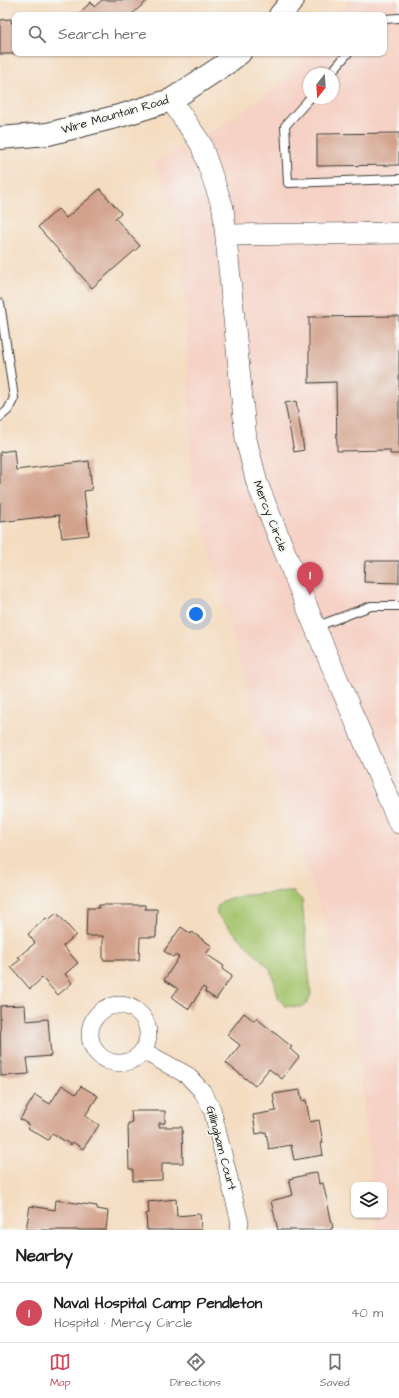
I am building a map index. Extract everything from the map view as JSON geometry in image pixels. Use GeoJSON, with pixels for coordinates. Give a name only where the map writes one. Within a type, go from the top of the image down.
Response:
{"type":"FeatureCollection","features":[{"type":"Feature","properties":{"kind":"main road"},"geometry":{"type":"LineString","coordinates":[[283,12],[293,0]]}},
{"type":"Feature","properties":{"kind":"main road","name":"Wire Mountain Road"},"geometry":{"type":"LineString","coordinates":[[0,138],[48,134],[124,115],[171,100],[236,56]]}},
{"type":"Feature","properties":{"kind":"street","name":"Mercy Circle"},"geometry":{"type":"LineString","coordinates":[[171,100],[201,144],[223,208],[246,440],[256,483],[315,627],[399,823]]}},
{"type":"Feature","properties":{"kind":"street"},"geometry":{"type":"LineString","coordinates":[[226,235],[399,233]]}},
{"type":"Feature","properties":{"kind":"street","name":"Gillingham Court"},"geometry":{"type":"LineString","coordinates":[[143,1051],[187,1075],[202,1091],[212,1109],[240,1222],[238,1230]]}},
{"type":"Feature","properties":{"kind":"lane"},"geometry":{"type":"LineString","coordinates":[[387,19],[399,18]]}},
{"type":"Feature","properties":{"kind":"lane"},"geometry":{"type":"LineString","coordinates":[[335,68],[345,56]]}},
{"type":"Feature","properties":{"kind":"lane"},"geometry":{"type":"LineString","coordinates":[[305,104],[285,126],[288,183],[399,179]]}},
{"type":"Feature","properties":{"kind":"lane"},"geometry":{"type":"LineString","coordinates":[[0,303],[14,398],[8,410],[0,417]]}},
{"type":"Feature","properties":{"kind":"lane"},"geometry":{"type":"LineString","coordinates":[[315,627],[371,606],[399,606]]}},
{"type":"Feature","properties":{"kind":"shaded area"},"geometry":{"type":"Polygon","coordinates":[[[350,0],[399,0],[399,1230],[377,1230],[375,1218],[387,1218],[387,1182],[372,1182],[354,1009],[252,706],[192,485],[182,231],[154,162],[236,117],[276,88],[303,56],[387,56],[387,12],[340,12],[350,0]]]}},
{"type":"Feature","properties":{"kind":"green space"},"geometry":{"type":"Polygon","coordinates":[[[294,892],[302,900],[311,995],[307,1003],[302,1007],[286,1006],[279,1000],[270,969],[217,915],[218,906],[225,900],[253,894],[294,892]]]}},
{"type":"Feature","properties":{"kind":"building"},"geometry":{"type":"Polygon","coordinates":[[[102,0],[148,0],[134,12],[80,12],[91,2],[94,7],[102,0]]]}},
{"type":"Feature","properties":{"kind":"building"},"geometry":{"type":"Polygon","coordinates":[[[11,19],[12,54],[0,54],[0,20],[11,19]]]}},
{"type":"Feature","properties":{"kind":"building"},"geometry":{"type":"Polygon","coordinates":[[[399,133],[399,165],[317,166],[317,134],[399,133]]]}},
{"type":"Feature","properties":{"kind":"building"},"geometry":{"type":"Polygon","coordinates":[[[100,189],[121,213],[115,218],[140,246],[92,288],[38,227],[58,209],[66,218],[100,189]]]}},
{"type":"Feature","properties":{"kind":"building"},"geometry":{"type":"Polygon","coordinates":[[[399,316],[399,454],[390,454],[390,450],[337,451],[336,382],[309,383],[309,317],[399,316]]]}},
{"type":"Feature","properties":{"kind":"building"},"geometry":{"type":"Polygon","coordinates":[[[296,401],[304,450],[294,452],[285,403],[296,401]]]}},
{"type":"Feature","properties":{"kind":"building"},"geometry":{"type":"Polygon","coordinates":[[[14,450],[16,470],[89,461],[92,490],[84,491],[89,535],[62,538],[59,515],[0,522],[0,452],[14,450]]]}},
{"type":"Feature","properties":{"kind":"building"},"geometry":{"type":"Polygon","coordinates":[[[365,561],[399,561],[399,583],[364,582],[365,561]]]}},
{"type":"Feature","properties":{"kind":"building"},"geometry":{"type":"Polygon","coordinates":[[[99,905],[145,905],[145,909],[157,909],[156,937],[140,937],[139,960],[103,960],[103,936],[86,936],[87,908],[99,908],[99,905]]]}},
{"type":"Feature","properties":{"kind":"building"},"geometry":{"type":"Polygon","coordinates":[[[57,913],[76,935],[63,946],[78,963],[65,974],[72,983],[58,995],[42,978],[30,989],[11,967],[21,959],[18,957],[35,943],[28,934],[46,918],[48,920],[57,913]]]}},
{"type":"Feature","properties":{"kind":"building"},"geometry":{"type":"Polygon","coordinates":[[[181,927],[191,934],[192,932],[212,946],[206,954],[224,966],[222,969],[232,976],[216,999],[205,992],[206,989],[203,987],[189,1009],[172,997],[178,989],[164,980],[179,957],[175,955],[173,957],[164,951],[181,927]]]}},
{"type":"Feature","properties":{"kind":"building"},"geometry":{"type":"Polygon","coordinates":[[[25,1005],[26,1021],[48,1019],[51,1056],[27,1058],[29,1074],[1,1076],[0,1006],[25,1005]]]}},
{"type":"Feature","properties":{"kind":"building"},"geometry":{"type":"Polygon","coordinates":[[[244,1013],[254,1021],[256,1018],[292,1047],[290,1049],[299,1057],[282,1079],[269,1069],[255,1086],[226,1063],[240,1045],[227,1035],[244,1013]]]}},
{"type":"Feature","properties":{"kind":"building"},"geometry":{"type":"Polygon","coordinates":[[[62,1085],[76,1094],[81,1086],[98,1096],[85,1116],[99,1125],[83,1149],[73,1142],[71,1145],[52,1133],[48,1140],[28,1128],[29,1125],[20,1119],[35,1095],[50,1104],[62,1085]]]}},
{"type":"Feature","properties":{"kind":"building"},"geometry":{"type":"Polygon","coordinates":[[[300,1090],[302,1101],[306,1100],[310,1122],[319,1120],[323,1143],[321,1143],[323,1155],[294,1160],[291,1145],[269,1149],[266,1132],[256,1134],[253,1115],[276,1111],[273,1094],[300,1090]]]}},
{"type":"Feature","properties":{"kind":"building"},"geometry":{"type":"Polygon","coordinates":[[[131,1111],[165,1111],[165,1123],[159,1123],[159,1127],[182,1127],[183,1163],[162,1163],[162,1180],[133,1181],[133,1169],[129,1169],[128,1123],[132,1123],[131,1111]]]}},
{"type":"Feature","properties":{"kind":"building"},"geometry":{"type":"Polygon","coordinates":[[[317,1172],[319,1184],[323,1183],[333,1228],[331,1228],[331,1230],[278,1230],[271,1201],[293,1195],[289,1179],[317,1172]]]}},
{"type":"Feature","properties":{"kind":"building"},"geometry":{"type":"Polygon","coordinates":[[[176,1199],[177,1216],[200,1214],[201,1230],[147,1230],[146,1214],[149,1213],[148,1202],[176,1199]]]}},
{"type":"Feature","properties":{"kind":"building"},"geometry":{"type":"Polygon","coordinates":[[[56,1200],[97,1206],[97,1209],[108,1211],[106,1230],[26,1230],[30,1206],[55,1210],[56,1200]]]}},
{"type":"Feature","properties":{"kind":"place","name":"Naval Hospital Camp Pendleton"},"geometry":{"type":"Point","coordinates":[310,595]}}]}
